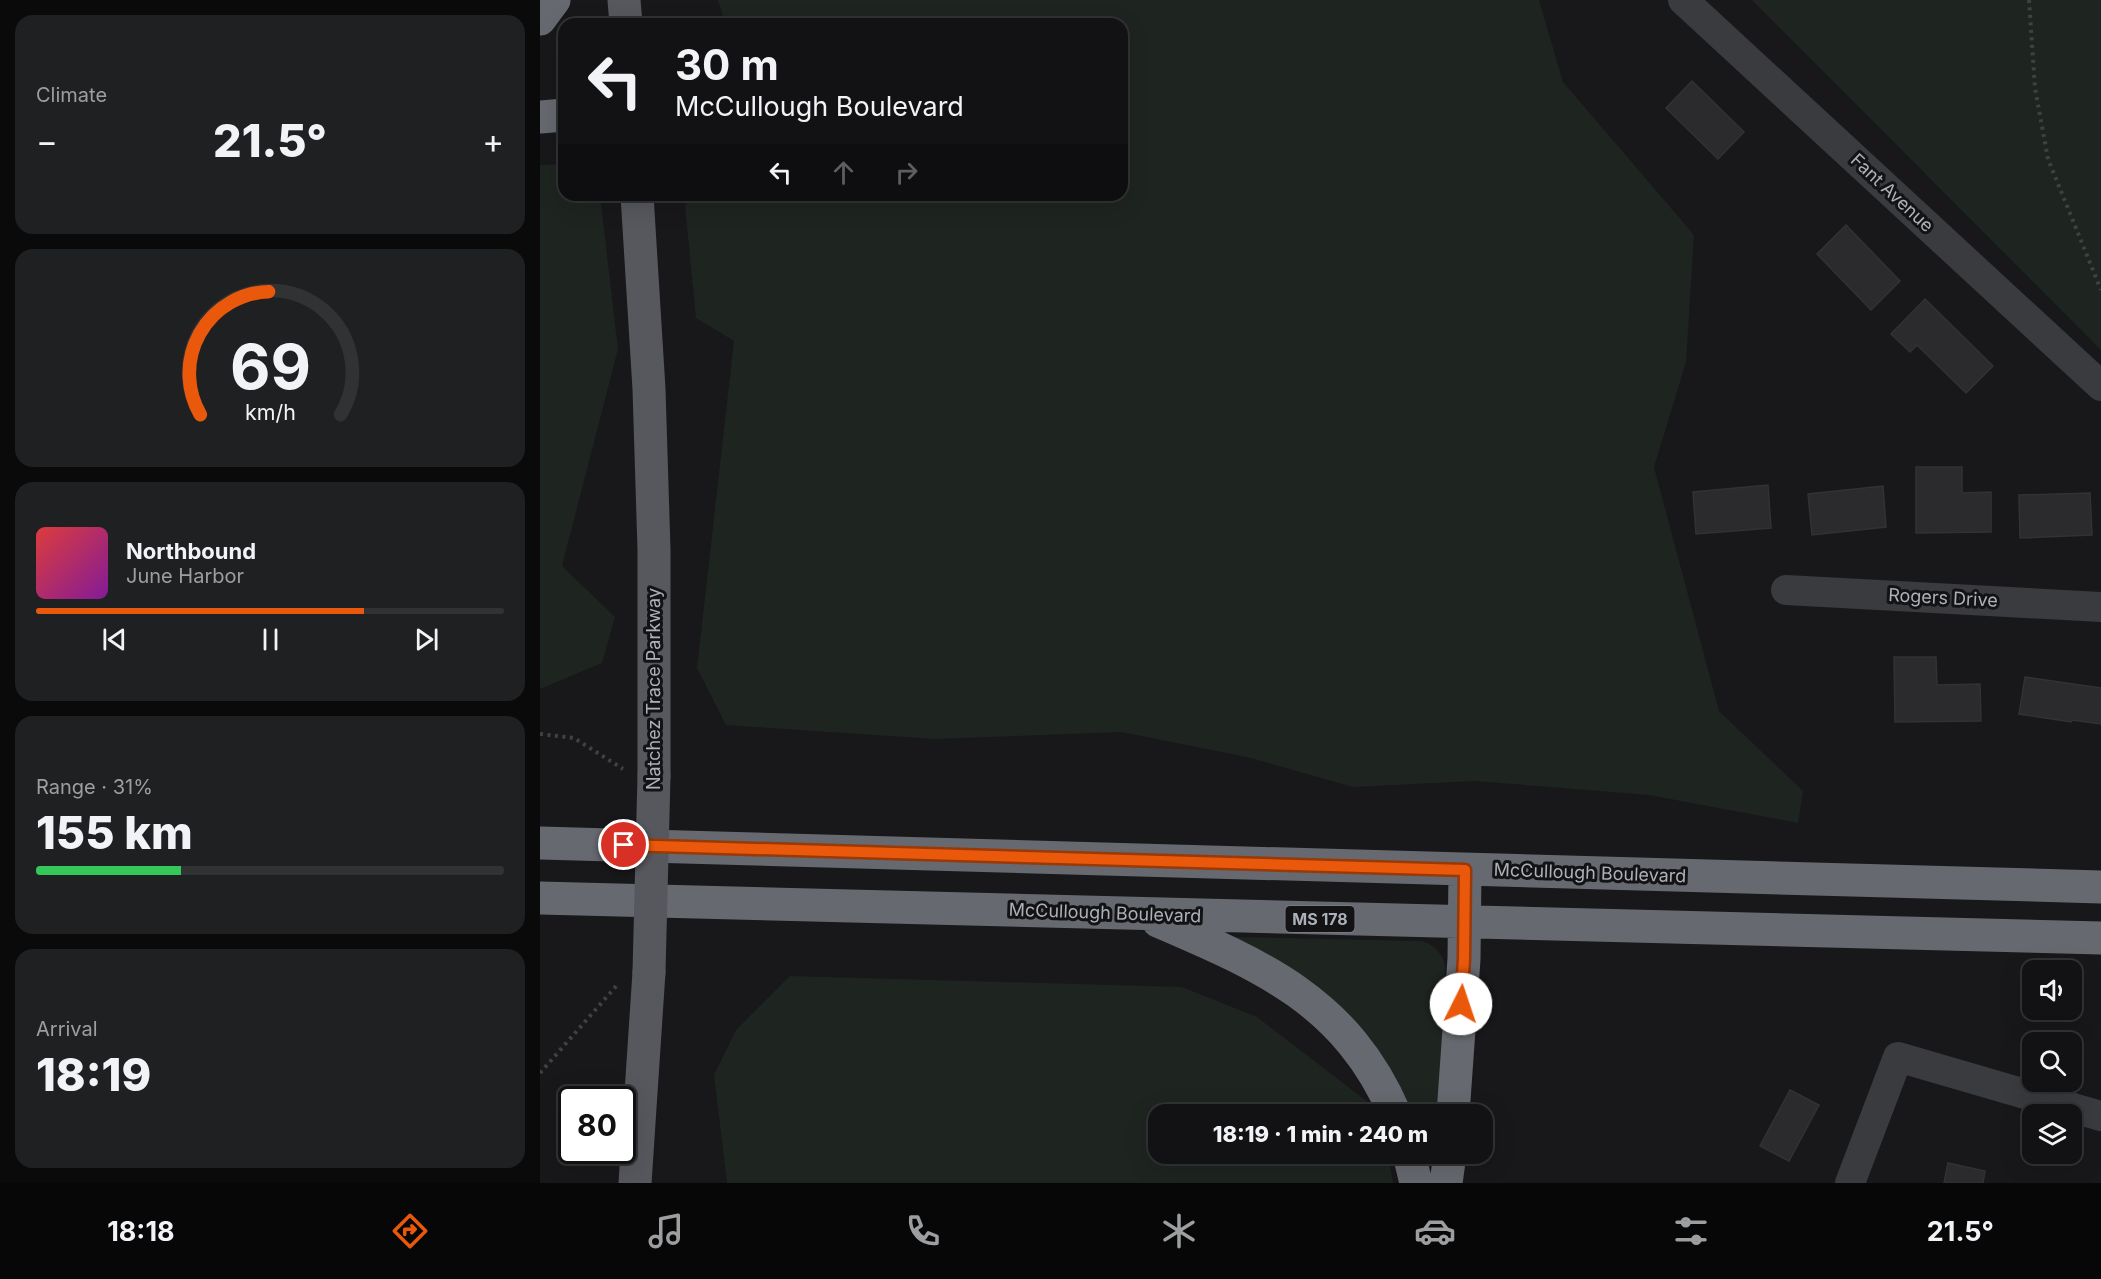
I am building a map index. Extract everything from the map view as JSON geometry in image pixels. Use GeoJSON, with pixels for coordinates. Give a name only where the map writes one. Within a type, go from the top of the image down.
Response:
{"type":"FeatureCollection","features":[{"type":"Feature","properties":{"kind":"highway"},"geometry":{"type":"LineString","coordinates":[[540,19],[554,0]]}},
{"type":"Feature","properties":{"kind":"highway"},"geometry":{"type":"LineString","coordinates":[[540,117],[558,116]]}},
{"type":"Feature","properties":{"kind":"highway","name":"McCullough Boulevard"},"geometry":{"type":"LineString","coordinates":[[540,843],[2101,887]]}},
{"type":"Feature","properties":{"kind":"highway"},"geometry":{"type":"LineString","coordinates":[[1454,1104],[1464,959],[1465,870]]}},
{"type":"Feature","properties":{"kind":"highway","name":"McCullough Boulevard"},"geometry":{"type":"LineString","coordinates":[[540,898],[2101,938]]}},
{"type":"Feature","properties":{"kind":"highway"},"geometry":{"type":"LineString","coordinates":[[1143,915],[1236,954],[1263,969],[1314,1004],[1357,1049],[1390,1104]]}},
{"type":"Feature","properties":{"kind":"highway"},"geometry":{"type":"LineString","coordinates":[[1411,1164],[1416,1183]]}},
{"type":"Feature","properties":{"kind":"highway"},"geometry":{"type":"LineString","coordinates":[[1446,1183],[1449,1164]]}},
{"type":"Feature","properties":{"kind":"main road"},"geometry":{"type":"LineString","coordinates":[[624,0],[626,18]]}},
{"type":"Feature","properties":{"kind":"main road","name":"Natchez Trace Parkway"},"geometry":{"type":"LineString","coordinates":[[635,1183],[636,975],[654,562],[650,423],[637,201]]}},
{"type":"Feature","properties":{"kind":"street","name":"Fant Avenue"},"geometry":{"type":"LineString","coordinates":[[1683,0],[2101,386]]}},
{"type":"Feature","properties":{"kind":"street","name":"Rogers Drive"},"geometry":{"type":"LineString","coordinates":[[1786,590],[2101,607]]}},
{"type":"Feature","properties":{"kind":"street"},"geometry":{"type":"LineString","coordinates":[[1850,1183],[1898,1057],[2101,1116]]}},
{"type":"Feature","properties":{"kind":"path"},"geometry":{"type":"LineString","coordinates":[[2029,0],[2036,87],[2048,159],[2101,290]]}},
{"type":"Feature","properties":{"kind":"path"},"geometry":{"type":"LineString","coordinates":[[540,734],[574,738],[643,775]]}},
{"type":"Feature","properties":{"kind":"path"},"geometry":{"type":"LineString","coordinates":[[540,1073],[636,975]]}},
{"type":"Feature","properties":{"kind":"shaded area"},"geometry":{"type":"Polygon","coordinates":[[[718,0],[1539,0],[1563,82],[1694,235],[1686,362],[1654,467],[1719,711],[1803,791],[1798,823],[1649,795],[1475,781],[1353,787],[1251,758],[1121,732],[935,739],[726,725],[697,668],[734,341],[696,318],[685,206],[688,201],[1128,201],[1128,18],[723,18],[718,0]]]}},
{"type":"Feature","properties":{"kind":"shaded area"},"geometry":{"type":"Polygon","coordinates":[[[1752,0],[2101,0],[2101,350],[1752,0]]]}},
{"type":"Feature","properties":{"kind":"shaded area"},"geometry":{"type":"Polygon","coordinates":[[[558,164],[558,201],[601,201],[618,349],[562,566],[615,617],[602,663],[540,689],[540,165],[558,164]]]}},
{"type":"Feature","properties":{"kind":"shaded area"},"geometry":{"type":"Polygon","coordinates":[[[1235,937],[1422,941],[1433,947],[1445,964],[1440,1104],[1397,1104],[1237,945],[1235,937]]]}},
{"type":"Feature","properties":{"kind":"shaded area"},"geometry":{"type":"Polygon","coordinates":[[[790,976],[1182,987],[1257,1017],[1369,1104],[1148,1104],[1148,1164],[1390,1164],[1393,1183],[727,1183],[714,1075],[736,1030],[790,976]]]}},
{"type":"Feature","properties":{"kind":"building"},"geometry":{"type":"Polygon","coordinates":[[[1692,81],[1744,132],[1718,159],[1666,108],[1692,81]]]}},
{"type":"Feature","properties":{"kind":"building"},"geometry":{"type":"Polygon","coordinates":[[[1846,225],[1900,281],[1871,310],[1817,254],[1846,225]]]}},
{"type":"Feature","properties":{"kind":"building"},"geometry":{"type":"Polygon","coordinates":[[[1925,299],[1993,366],[1966,393],[1917,345],[1910,352],[1891,334],[1925,299]]]}},
{"type":"Feature","properties":{"kind":"building"},"geometry":{"type":"Polygon","coordinates":[[[1916,467],[1962,467],[1962,493],[1991,492],[1991,532],[1916,533],[1916,467]]]}},
{"type":"Feature","properties":{"kind":"building"},"geometry":{"type":"Polygon","coordinates":[[[1768,485],[1771,528],[1696,534],[1693,492],[1768,485]]]}},
{"type":"Feature","properties":{"kind":"building"},"geometry":{"type":"Polygon","coordinates":[[[1883,486],[1886,527],[1812,535],[1808,494],[1883,486]]]}},
{"type":"Feature","properties":{"kind":"building"},"geometry":{"type":"Polygon","coordinates":[[[2090,493],[2092,535],[2020,538],[2019,495],[2090,493]]]}},
{"type":"Feature","properties":{"kind":"building"},"geometry":{"type":"Polygon","coordinates":[[[1894,657],[1936,657],[1937,685],[1980,684],[1981,721],[1895,722],[1894,657]]]}},
{"type":"Feature","properties":{"kind":"building"},"geometry":{"type":"Polygon","coordinates":[[[2025,677],[2101,688],[2101,724],[2019,714],[2025,677]]]}},
{"type":"Feature","properties":{"kind":"building"},"geometry":{"type":"Polygon","coordinates":[[[1790,1090],[1819,1105],[1789,1161],[1760,1146],[1790,1090]]]}},
{"type":"Feature","properties":{"kind":"building"},"geometry":{"type":"Polygon","coordinates":[[[1948,1163],[1985,1171],[1983,1183],[1944,1183],[1948,1163]]]}},
{"type":"Feature","properties":{"kind":"route"},"geometry":{"type":"LineString","coordinates":[[624,845],[1465,870],[1461,1004]]}}]}
